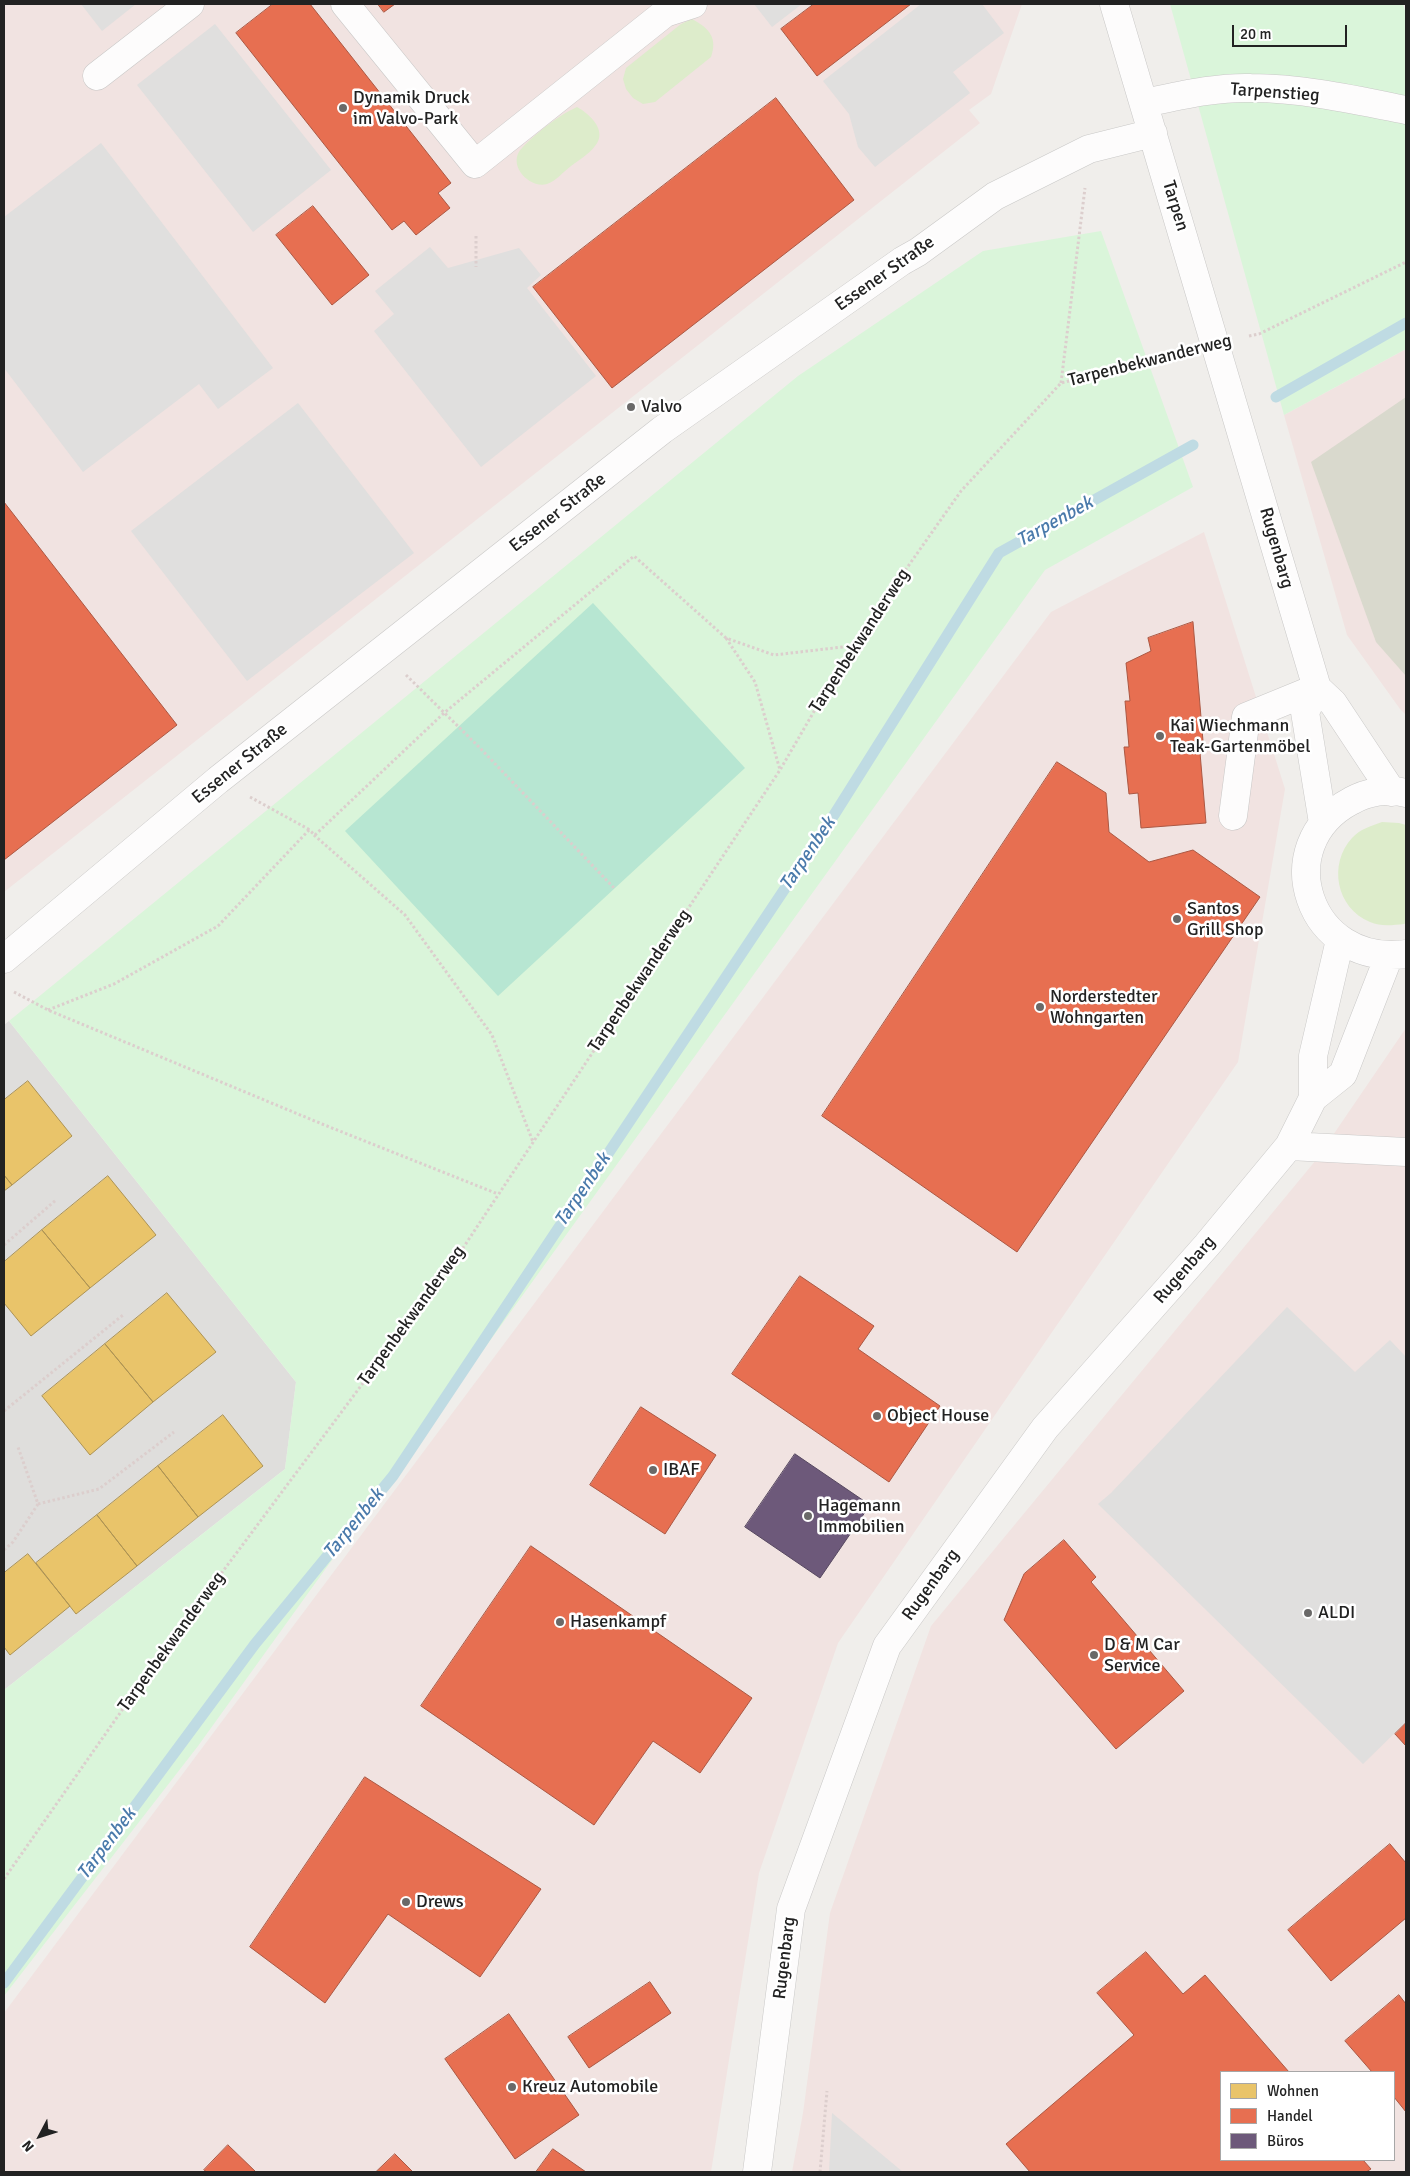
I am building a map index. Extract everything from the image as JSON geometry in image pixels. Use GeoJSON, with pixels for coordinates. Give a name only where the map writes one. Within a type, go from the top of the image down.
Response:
{"type":"FeatureCollection","features":[{"type":"Feature","properties":{"kind":"street"},"geometry":{"type":"LineString","coordinates":[[97,76],[190,4]]}},
{"type":"Feature","properties":{"kind":"street"},"geometry":{"type":"LineString","coordinates":[[345,4],[475,164],[665,13],[693,4]]}},
{"type":"Feature","properties":{"kind":"street","name":"Tarpen"},"geometry":{"type":"LineString","coordinates":[[1114,4],[1235,408]]}},
{"type":"Feature","properties":{"kind":"street","name":"Tarpenstieg"},"geometry":{"type":"LineString","coordinates":[[1144,103],[1224,89],[1252,88],[1296,92],[1406,110]]}},
{"type":"Feature","properties":{"kind":"street","name":"Essener Straße"},"geometry":{"type":"LineString","coordinates":[[4,959],[218,780],[662,430],[902,261],[918,252],[995,196],[1089,149],[1153,132]]}},
{"type":"Feature","properties":{"kind":"street","name":"Rugenbarg"},"geometry":{"type":"LineString","coordinates":[[1235,408],[1317,688],[1332,703],[1399,792]]}},
{"type":"Feature","properties":{"kind":"street"},"geometry":{"type":"LineString","coordinates":[[1233,816],[1246,717],[1317,688]]}},
{"type":"Feature","properties":{"kind":"street"},"geometry":{"type":"LineString","coordinates":[[1317,688],[1305,712],[1323,823]]}},
{"type":"Feature","properties":{"kind":"street","name":"Rugenbarg"},"geometry":{"type":"LineString","coordinates":[[758,2172],[791,1909],[887,1646],[1045,1428],[1207,1245],[1289,1146],[1313,1098],[1343,1074],[1398,955],[1368,953],[1347,945],[1329,930],[1315,912],[1308,890],[1308,859],[1312,844],[1323,823],[1340,807],[1359,797],[1380,791],[1399,792]]}},
{"type":"Feature","properties":{"kind":"street","name":"Rugenbarg"},"geometry":{"type":"LineString","coordinates":[[1313,1098],[1313,1056],[1340,940]]}},
{"type":"Feature","properties":{"kind":"street"},"geometry":{"type":"LineString","coordinates":[[1289,1146],[1406,1152]]}},
{"type":"Feature","properties":{"kind":"path"},"geometry":{"type":"LineString","coordinates":[[1061,383],[1089,149]]}},
{"type":"Feature","properties":{"kind":"path"},"geometry":{"type":"LineString","coordinates":[[476,236],[476,267]]}},
{"type":"Feature","properties":{"kind":"path","name":"Tarpenbekwanderweg"},"geometry":{"type":"LineString","coordinates":[[4,1879],[162,1653],[457,1257],[780,770],[852,646],[961,491],[1061,383],[1259,334],[1406,262]]}},
{"type":"Feature","properties":{"kind":"path"},"geometry":{"type":"LineString","coordinates":[[218,780],[315,835],[444,713],[634,556],[726,638],[755,682],[780,770]]}},
{"type":"Feature","properties":{"kind":"path"},"geometry":{"type":"LineString","coordinates":[[726,638],[774,654],[852,646]]}},
{"type":"Feature","properties":{"kind":"path"},"geometry":{"type":"LineString","coordinates":[[382,652],[614,888]]}},
{"type":"Feature","properties":{"kind":"path"},"geometry":{"type":"LineString","coordinates":[[48,1010],[114,984],[218,926],[309,830]]}},
{"type":"Feature","properties":{"kind":"path"},"geometry":{"type":"LineString","coordinates":[[309,830],[405,915],[492,1035],[533,1142]]}},
{"type":"Feature","properties":{"kind":"path"},"geometry":{"type":"LineString","coordinates":[[11,990],[48,1010],[322,1124],[498,1194]]}},
{"type":"Feature","properties":{"kind":"path"},"geometry":{"type":"LineString","coordinates":[[4,1245],[56,1200]]}},
{"type":"Feature","properties":{"kind":"path"},"geometry":{"type":"LineString","coordinates":[[4,1411],[123,1315]]}},
{"type":"Feature","properties":{"kind":"path"},"geometry":{"type":"LineString","coordinates":[[4,1550],[14,1542],[38,1504],[99,1489],[174,1432]]}},
{"type":"Feature","properties":{"kind":"path"},"geometry":{"type":"LineString","coordinates":[[18,1447],[38,1504]]}},
{"type":"Feature","properties":{"kind":"path"},"geometry":{"type":"LineString","coordinates":[[820,2172],[827,2091]]}},
{"type":"Feature","properties":{"kind":"shaded area"},"geometry":{"type":"Polygon","coordinates":[[[4,4],[1022,4],[991,94],[969,110],[980,123],[4,892],[4,4]]]}},
{"type":"Feature","properties":{"kind":"shaded area"},"geometry":{"type":"Polygon","coordinates":[[[81,4],[136,4],[102,31],[81,4]]]}},
{"type":"Feature","properties":{"kind":"shaded area"},"geometry":{"type":"Polygon","coordinates":[[[754,4],[802,4],[772,27],[754,4]]]}},
{"type":"Feature","properties":{"kind":"shaded area"},"geometry":{"type":"Polygon","coordinates":[[[921,4],[982,4],[1004,33],[953,72],[970,93],[875,167],[858,147],[849,114],[823,81],[921,4]]]}},
{"type":"Feature","properties":{"kind":"shaded area"},"geometry":{"type":"Polygon","coordinates":[[[215,24],[331,170],[253,232],[137,85],[215,24]]]}},
{"type":"Feature","properties":{"kind":"shaded area"},"geometry":{"type":"Polygon","coordinates":[[[101,143],[273,368],[218,409],[199,384],[83,472],[4,368],[4,217],[101,143]]]}},
{"type":"Feature","properties":{"kind":"shaded area"},"geometry":{"type":"Polygon","coordinates":[[[430,247],[448,268],[519,248],[541,275],[527,288],[596,376],[481,467],[374,331],[394,314],[375,291],[430,247]]]}},
{"type":"Feature","properties":{"kind":"shaded area"},"geometry":{"type":"Polygon","coordinates":[[[1406,349],[1406,715],[1347,635],[1284,415],[1406,349]]]}},
{"type":"Feature","properties":{"kind":"shaded area"},"geometry":{"type":"Polygon","coordinates":[[[1406,397],[1406,676],[1376,642],[1311,462],[1406,397]]]}},
{"type":"Feature","properties":{"kind":"shaded area"},"geometry":{"type":"Polygon","coordinates":[[[298,403],[414,553],[247,681],[131,531],[298,403]]]}},
{"type":"Feature","properties":{"kind":"shaded area"},"geometry":{"type":"Polygon","coordinates":[[[1204,532],[1285,789],[1238,1062],[838,1643],[759,1873],[711,2172],[4,2172],[4,2013],[1051,612],[1204,532]]]}},
{"type":"Feature","properties":{"kind":"shaded area"},"geometry":{"type":"Polygon","coordinates":[[[9,1021],[296,1382],[285,1469],[4,1690],[4,1025],[9,1021]]]}},
{"type":"Feature","properties":{"kind":"shaded area"},"geometry":{"type":"Polygon","coordinates":[[[1406,1028],[1406,2172],[792,2172],[803,2113],[830,1913],[931,1626],[1316,1160],[1406,1028]]]}},
{"type":"Feature","properties":{"kind":"shaded area","name":"ALDI"},"geometry":{"type":"Polygon","coordinates":[[[1287,1307],[1355,1372],[1390,1340],[1406,1357],[1406,1722],[1363,1764],[1098,1504],[1111,1493],[1287,1307]]]}},
{"type":"Feature","properties":{"kind":"shaded area"},"geometry":{"type":"Polygon","coordinates":[[[832,2113],[903,2172],[829,2172],[832,2113]]]}},
{"type":"Feature","properties":{"kind":"green space"},"geometry":{"type":"Polygon","coordinates":[[[1170,4],[1403,4],[1406,14],[1406,349],[1284,415],[1170,4]]]}},
{"type":"Feature","properties":{"kind":"green space"},"geometry":{"type":"Polygon","coordinates":[[[692,19],[703,26],[713,39],[711,57],[655,102],[643,104],[633,98],[626,89],[623,79],[626,68],[681,24],[692,19]]]}},
{"type":"Feature","properties":{"kind":"green space"},"geometry":{"type":"Polygon","coordinates":[[[577,107],[592,118],[596,124],[600,135],[595,146],[550,183],[540,185],[533,183],[518,168],[518,154],[522,148],[548,125],[577,107]]]}},
{"type":"Feature","properties":{"kind":"green space"},"geometry":{"type":"Polygon","coordinates":[[[1101,231],[1193,487],[1045,570],[198,1746],[4,1996],[4,1690],[285,1469],[296,1382],[9,1021],[798,376],[983,251],[1101,231]]]}},
{"type":"Feature","properties":{"kind":"green space"},"geometry":{"type":"Polygon","coordinates":[[[593,603],[745,768],[498,996],[345,831],[593,603]]]}},
{"type":"Feature","properties":{"kind":"green space"},"geometry":{"type":"Polygon","coordinates":[[[1382,822],[1406,825],[1406,923],[1404,924],[1378,925],[1358,915],[1349,907],[1339,884],[1338,872],[1344,848],[1359,832],[1382,822]]]}},
{"type":"Feature","properties":{"kind":"building: Wohnen"},"geometry":{"type":"Polygon","coordinates":[[[28,1081],[72,1136],[12,1185],[4,1175],[4,1100],[28,1081]]]}},
{"type":"Feature","properties":{"kind":"building: Wohnen"},"geometry":{"type":"Polygon","coordinates":[[[4,1175],[12,1185],[4,1191],[4,1175]]]}},
{"type":"Feature","properties":{"kind":"building: Wohnen"},"geometry":{"type":"Polygon","coordinates":[[[108,1176],[156,1235],[90,1288],[42,1230],[108,1176]]]}},
{"type":"Feature","properties":{"kind":"building: Wohnen"},"geometry":{"type":"Polygon","coordinates":[[[42,1230],[90,1288],[31,1336],[4,1303],[4,1262],[42,1230]]]}},
{"type":"Feature","properties":{"kind":"building: Wohnen"},"geometry":{"type":"Polygon","coordinates":[[[167,1293],[216,1352],[153,1402],[105,1344],[167,1293]]]}},
{"type":"Feature","properties":{"kind":"building: Wohnen"},"geometry":{"type":"Polygon","coordinates":[[[105,1344],[153,1402],[90,1455],[42,1396],[105,1344]]]}},
{"type":"Feature","properties":{"kind":"building: Wohnen"},"geometry":{"type":"Polygon","coordinates":[[[223,1415],[263,1466],[198,1517],[158,1466],[223,1415]]]}},
{"type":"Feature","properties":{"kind":"building: Wohnen"},"geometry":{"type":"Polygon","coordinates":[[[158,1466],[198,1517],[137,1566],[97,1515],[158,1466]]]}},
{"type":"Feature","properties":{"kind":"building: Wohnen"},"geometry":{"type":"Polygon","coordinates":[[[97,1515],[137,1566],[76,1614],[36,1563],[97,1515]]]}},
{"type":"Feature","properties":{"kind":"building: Wohnen"},"geometry":{"type":"Polygon","coordinates":[[[28,1554],[70,1606],[10,1655],[4,1647],[4,1573],[28,1554]]]}},
{"type":"Feature","properties":{"kind":"building: Handel","name":"Dynamik Druck im Valvo-Park"},"geometry":{"type":"Polygon","coordinates":[[[273,4],[310,4],[451,183],[438,193],[450,208],[416,235],[404,221],[392,230],[236,33],[273,4]]]}},
{"type":"Feature","properties":{"kind":"building: Handel"},"geometry":{"type":"Polygon","coordinates":[[[378,4],[395,4],[384,12],[378,4]]]}},
{"type":"Feature","properties":{"kind":"building: Handel"},"geometry":{"type":"Polygon","coordinates":[[[814,4],[911,4],[817,76],[781,29],[814,4]]]}},
{"type":"Feature","properties":{"kind":"building: Handel"},"geometry":{"type":"Polygon","coordinates":[[[776,98],[854,200],[612,388],[533,287],[776,98]]]}},
{"type":"Feature","properties":{"kind":"building: Handel"},"geometry":{"type":"Polygon","coordinates":[[[313,206],[369,275],[332,305],[276,235],[313,206]]]}},
{"type":"Feature","properties":{"kind":"building: Handel"},"geometry":{"type":"Polygon","coordinates":[[[4,502],[177,725],[4,860],[4,502]]]}},
{"type":"Feature","properties":{"kind":"building: Handel"},"geometry":{"type":"Polygon","coordinates":[[[1193,622],[1203,741],[1199,741],[1206,823],[1141,828],[1138,793],[1129,794],[1124,747],[1129,747],[1125,701],[1130,701],[1126,663],[1151,651],[1148,638],[1193,622]]]}},
{"type":"Feature","properties":{"kind":"building: Handel","name":"Norderstedter Wohngarten"},"geometry":{"type":"Polygon","coordinates":[[[1057,762],[1106,793],[1109,832],[1149,862],[1193,850],[1260,897],[1017,1252],[822,1116],[1057,762]]]}},
{"type":"Feature","properties":{"kind":"building: Handel"},"geometry":{"type":"Polygon","coordinates":[[[800,1276],[874,1326],[858,1349],[940,1406],[889,1482],[732,1374],[800,1276]]]}},
{"type":"Feature","properties":{"kind":"building: Handel","name":"IBAF"},"geometry":{"type":"Polygon","coordinates":[[[641,1407],[716,1455],[665,1534],[590,1485],[641,1407]]]}},
{"type":"Feature","properties":{"kind":"building: Handel","name":"D & M Car Service"},"geometry":{"type":"Polygon","coordinates":[[[1064,1540],[1096,1577],[1091,1582],[1184,1691],[1116,1749],[1004,1620],[1024,1574],[1064,1540]]]}},
{"type":"Feature","properties":{"kind":"building: Handel","name":"Hasenkampf"},"geometry":{"type":"Polygon","coordinates":[[[531,1546],[752,1698],[700,1773],[653,1741],[594,1825],[421,1706],[531,1546]]]}},
{"type":"Feature","properties":{"kind":"building: Handel"},"geometry":{"type":"Polygon","coordinates":[[[1406,1723],[1406,1746],[1395,1734],[1406,1723]]]}},
{"type":"Feature","properties":{"kind":"building: Handel","name":"Drews"},"geometry":{"type":"Polygon","coordinates":[[[365,1777],[541,1889],[480,1977],[388,1914],[325,2003],[250,1947],[365,1777]]]}},
{"type":"Feature","properties":{"kind":"building: Handel"},"geometry":{"type":"Polygon","coordinates":[[[1390,1844],[1406,1863],[1406,1918],[1331,1981],[1288,1930],[1390,1844]]]}},
{"type":"Feature","properties":{"kind":"building: Handel"},"geometry":{"type":"Polygon","coordinates":[[[1146,1952],[1183,1994],[1205,1975],[1288,2071],[1220,2071],[1220,2161],[1364,2161],[1371,2169],[1366,2172],[1030,2172],[1006,2144],[1134,2035],[1097,1993],[1146,1952]]]}},
{"type":"Feature","properties":{"kind":"building: Handel"},"geometry":{"type":"Polygon","coordinates":[[[650,1982],[671,2013],[589,2068],[568,2037],[650,1982]]]}},
{"type":"Feature","properties":{"kind":"building: Handel"},"geometry":{"type":"Polygon","coordinates":[[[1399,1995],[1406,2004],[1406,2112],[1395,2098],[1395,2071],[1371,2071],[1345,2041],[1399,1995]]]}},
{"type":"Feature","properties":{"kind":"building: Handel","name":"Kreuz Automobile"},"geometry":{"type":"Polygon","coordinates":[[[509,2014],[579,2115],[515,2159],[445,2059],[509,2014]]]}},
{"type":"Feature","properties":{"kind":"building: Handel"},"geometry":{"type":"Polygon","coordinates":[[[228,2145],[256,2172],[207,2172],[204,2170],[228,2145]]]}},
{"type":"Feature","properties":{"kind":"building: Handel"},"geometry":{"type":"Polygon","coordinates":[[[553,2149],[586,2172],[536,2172],[553,2149]]]}},
{"type":"Feature","properties":{"kind":"building: Handel"},"geometry":{"type":"Polygon","coordinates":[[[395,2154],[413,2172],[376,2172],[395,2154]]]}},
{"type":"Feature","properties":{"kind":"building: Büros","name":"Hagemann Immobilien"},"geometry":{"type":"Polygon","coordinates":[[[795,1454],[870,1505],[820,1578],[745,1527],[795,1454]]]}},
{"type":"Feature","properties":{"kind":"waterway","name":"Tarpenbek"},"geometry":{"type":"LineString","coordinates":[[1276,397],[1406,323]]}},
{"type":"Feature","properties":{"kind":"waterway","name":"Tarpenbek"},"geometry":{"type":"LineString","coordinates":[[4,1983],[255,1644],[393,1476],[834,815],[999,553],[1193,445]]}},
{"type":"Feature","properties":{"kind":"place","name":"Dynamik Druck im Valvo-Park"},"geometry":{"type":"Point","coordinates":[343,108]}},
{"type":"Feature","properties":{"kind":"place","name":"Valvo"},"geometry":{"type":"Point","coordinates":[631,407]}},
{"type":"Feature","properties":{"kind":"place","name":"Kai Wiechmann Teak-Gartenmöbel"},"geometry":{"type":"Point","coordinates":[1160,736]}},
{"type":"Feature","properties":{"kind":"place","name":"Santos Grill Shop"},"geometry":{"type":"Point","coordinates":[1177,919]}},
{"type":"Feature","properties":{"kind":"place","name":"Norderstedter Wohngarten"},"geometry":{"type":"Point","coordinates":[1040,1007]}},
{"type":"Feature","properties":{"kind":"place","name":"Object House"},"geometry":{"type":"Point","coordinates":[877,1416]}},
{"type":"Feature","properties":{"kind":"place","name":"IBAF"},"geometry":{"type":"Point","coordinates":[653,1470]}},
{"type":"Feature","properties":{"kind":"place","name":"Hagemann Immobilien"},"geometry":{"type":"Point","coordinates":[808,1516]}},
{"type":"Feature","properties":{"kind":"place","name":"ALDI"},"geometry":{"type":"Point","coordinates":[1308,1613]}},
{"type":"Feature","properties":{"kind":"place","name":"Hasenkampf"},"geometry":{"type":"Point","coordinates":[560,1622]}},
{"type":"Feature","properties":{"kind":"place","name":"D & M Car Service"},"geometry":{"type":"Point","coordinates":[1094,1655]}},
{"type":"Feature","properties":{"kind":"place","name":"Drews"},"geometry":{"type":"Point","coordinates":[406,1902]}},
{"type":"Feature","properties":{"kind":"place","name":"Kreuz Automobile"},"geometry":{"type":"Point","coordinates":[512,2087]}}]}
